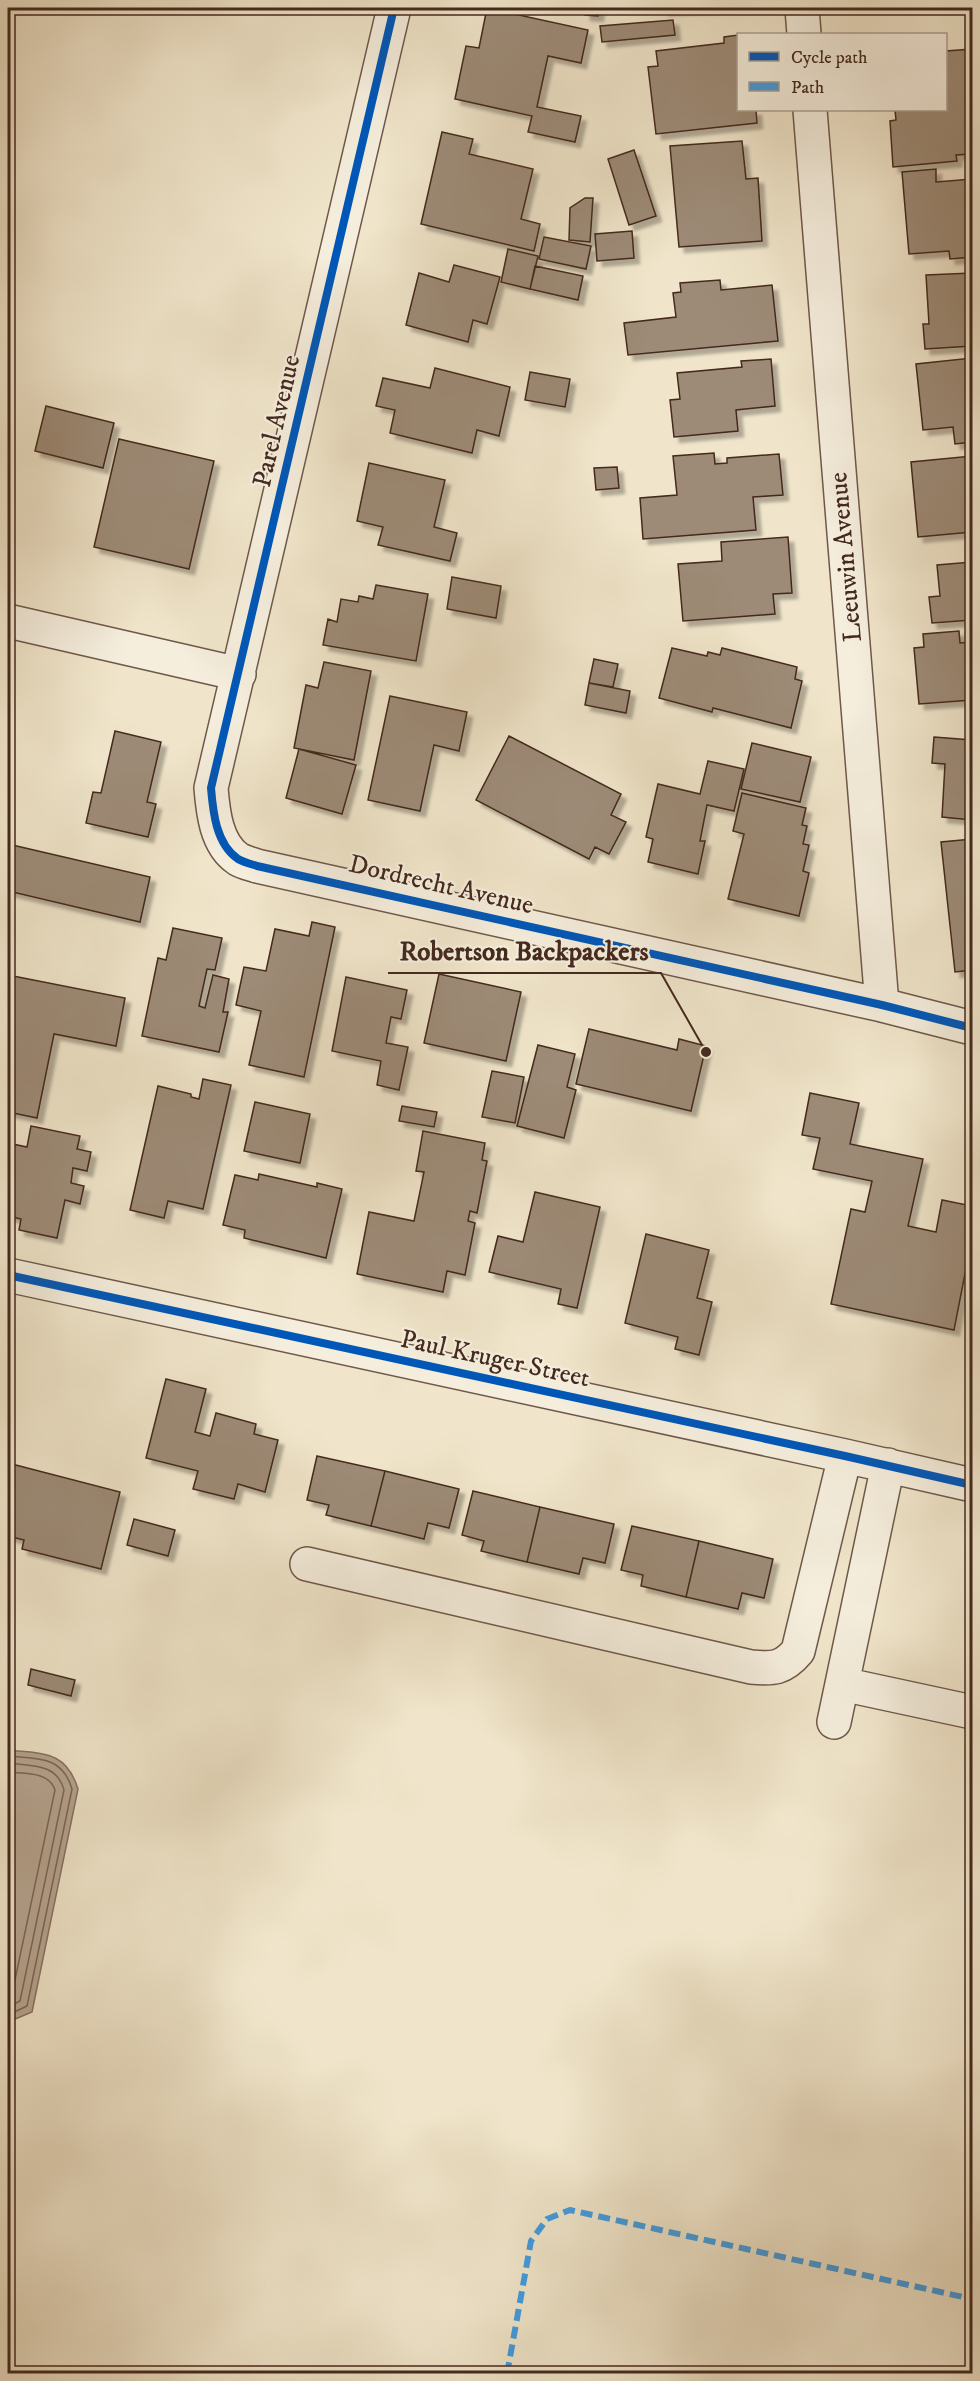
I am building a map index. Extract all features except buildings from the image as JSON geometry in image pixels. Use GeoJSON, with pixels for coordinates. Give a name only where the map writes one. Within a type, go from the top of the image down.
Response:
{"type":"FeatureCollection","features":[{"type":"Feature","properties":{"kind":"street","name":"Parel Avenue"},"geometry":{"type":"LineString","coordinates":[[223,842],[213,813],[211,788],[394,8]]}},
{"type":"Feature","properties":{"kind":"street"},"geometry":{"type":"LineString","coordinates":[[802,8],[804,33]]}},
{"type":"Feature","properties":{"kind":"street","name":"Leeuwin Avenue"},"geometry":{"type":"LineString","coordinates":[[810,111],[882,1005]]}},
{"type":"Feature","properties":{"kind":"street"},"geometry":{"type":"LineString","coordinates":[[8,621],[239,674]]}},
{"type":"Feature","properties":{"kind":"street","name":"Dordrecht Avenue"},"geometry":{"type":"LineString","coordinates":[[223,842],[238,859],[256,866],[882,1005],[972,1028]]}},
{"type":"Feature","properties":{"kind":"street","name":"Paul Kruger Street"},"geometry":{"type":"LineString","coordinates":[[8,1275],[845,1455],[972,1485]]}},
{"type":"Feature","properties":{"kind":"street"},"geometry":{"type":"LineString","coordinates":[[307,1564],[751,1667],[771,1669],[789,1663],[798,1651],[845,1455]]}},
{"type":"Feature","properties":{"kind":"street"},"geometry":{"type":"LineString","coordinates":[[834,1722],[888,1465]]}},
{"type":"Feature","properties":{"kind":"street"},"geometry":{"type":"LineString","coordinates":[[842,1684],[972,1712]]}},
{"type":"Feature","properties":{"kind":"water"},"geometry":{"type":"Polygon","coordinates":[[[8,1750],[42,1754],[60,1761],[73,1776],[78,1789],[32,2012],[8,2022],[8,1750]]]}},
{"type":"Feature","properties":{"kind":"marked path"},"geometry":{"type":"LineString","coordinates":[[507,2374],[531,2241],[547,2219],[570,2210],[972,2299]]}},
{"type":"Feature","properties":{"kind":"cycle path"},"geometry":{"type":"LineString","coordinates":[[394,8],[211,788],[217,827],[225,845],[238,859],[257,866],[882,1005],[972,1028]]}},
{"type":"Feature","properties":{"kind":"cycle path"},"geometry":{"type":"LineString","coordinates":[[8,1275],[972,1485]]}},
{"type":"Feature","properties":{"kind":"place","name":"Robertson Backpackers"},"geometry":{"type":"Point","coordinates":[706,1052]}}]}
